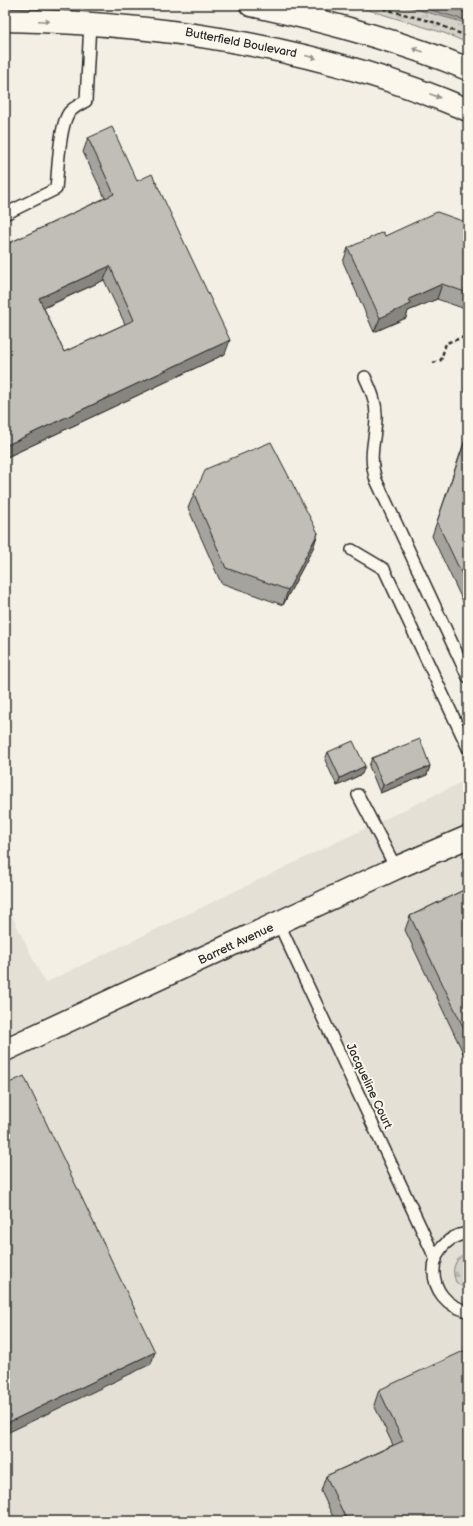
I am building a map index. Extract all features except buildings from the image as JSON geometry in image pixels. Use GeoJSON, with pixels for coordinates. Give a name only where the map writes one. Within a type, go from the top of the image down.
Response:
{"type":"FeatureCollection","features":[{"type":"Feature","properties":{"kind":"main road"},"geometry":{"type":"LineString","coordinates":[[252,5],[317,19],[374,36],[468,69]]}},
{"type":"Feature","properties":{"kind":"main road","name":"Butterfield Boulevard"},"geometry":{"type":"LineString","coordinates":[[5,20],[90,23],[171,30],[241,41],[305,55],[372,74],[434,95],[468,110]]}},
{"type":"Feature","properties":{"kind":"main road","name":"Barrett Avenue"},"geometry":{"type":"LineString","coordinates":[[5,1050],[279,924],[396,868],[468,837]]}},
{"type":"Feature","properties":{"kind":"lane"},"geometry":{"type":"LineString","coordinates":[[5,214],[56,189],[67,116],[75,107],[86,101],[90,23]]}},
{"type":"Feature","properties":{"kind":"lane"},"geometry":{"type":"LineString","coordinates":[[365,377],[374,399],[376,418],[372,448],[372,466],[376,480],[468,677]]}},
{"type":"Feature","properties":{"kind":"lane"},"geometry":{"type":"LineString","coordinates":[[352,550],[384,569],[468,748]]}},
{"type":"Feature","properties":{"kind":"lane"},"geometry":{"type":"LineString","coordinates":[[358,795],[396,868]]}},
{"type":"Feature","properties":{"kind":"lane","name":"Jacqueline Court"},"geometry":{"type":"LineString","coordinates":[[279,924],[436,1260]]}},
{"type":"Feature","properties":{"kind":"lane","name":"Jacqueline Court"},"geometry":{"type":"LineString","coordinates":[[468,1233],[461,1234],[450,1240],[441,1249],[436,1260],[435,1281],[438,1290],[444,1299],[454,1307],[468,1311]]}},
{"type":"Feature","properties":{"kind":"path"},"geometry":{"type":"LineString","coordinates":[[370,5],[433,22],[468,37]]}},
{"type":"Feature","properties":{"kind":"path"},"geometry":{"type":"LineString","coordinates":[[433,363],[441,360],[446,343],[464,337],[468,338]]}},
{"type":"Feature","properties":{"kind":"shaded area"},"geometry":{"type":"Polygon","coordinates":[[[468,779],[468,1521],[5,1521],[5,902],[45,983],[468,779]]]}},
{"type":"Feature","properties":{"kind":"green space"},"geometry":{"type":"Polygon","coordinates":[[[352,5],[468,5],[468,43],[444,33],[352,5]]]}},
{"type":"Feature","properties":{"kind":"green space"},"geometry":{"type":"Polygon","coordinates":[[[468,1253],[468,1291],[456,1282],[454,1269],[457,1261],[463,1255],[468,1253]]]}},
{"type":"Feature","properties":{"kind":"water"},"geometry":{"type":"Polygon","coordinates":[[[401,5],[468,5],[468,25],[462,22],[401,5]]]}}]}
